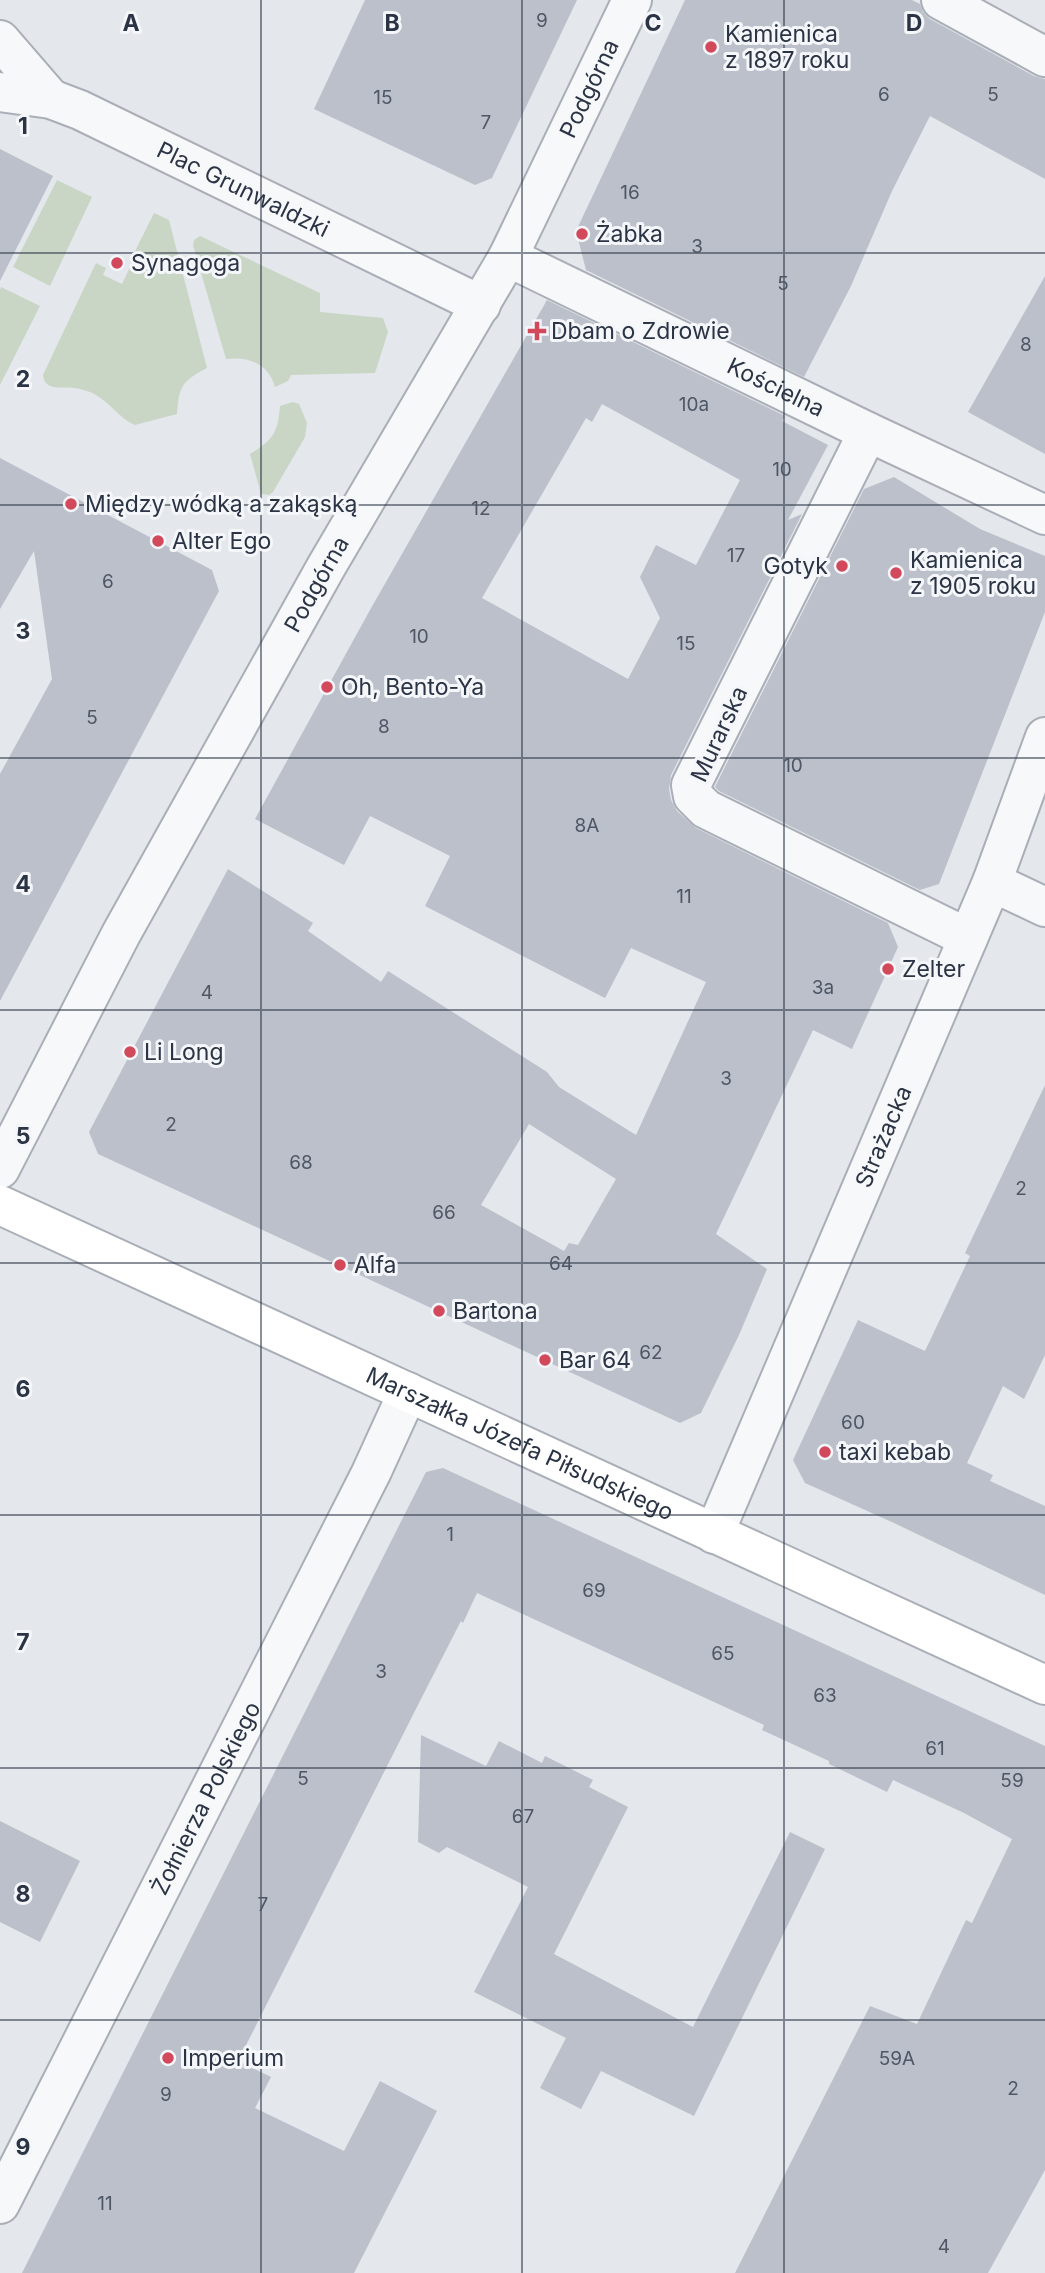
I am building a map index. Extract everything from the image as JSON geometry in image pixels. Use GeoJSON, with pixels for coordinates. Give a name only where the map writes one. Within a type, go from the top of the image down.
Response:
{"type":"FeatureCollection","features":[{"type":"Feature","properties":{"kind":"main road","name":"Marszałka Józefa Piłsudskiego"},"geometry":{"type":"LineString","coordinates":[[0,1205],[1042,1684]]}},
{"type":"Feature","properties":{"kind":"street","name":"Podgórna"},"geometry":{"type":"LineString","coordinates":[[0,1169],[121,934],[326,567],[508,257],[632,0]]}},
{"type":"Feature","properties":{"kind":"street"},"geometry":{"type":"LineString","coordinates":[[941,0],[1045,57]]}},
{"type":"Feature","properties":{"kind":"street"},"geometry":{"type":"LineString","coordinates":[[0,40],[51,99]]}},
{"type":"Feature","properties":{"kind":"street","name":"Plac Grunwaldzki"},"geometry":{"type":"LineString","coordinates":[[0,92],[51,99],[80,110],[481,305]]}},
{"type":"Feature","properties":{"kind":"street","name":"Kościelna"},"geometry":{"type":"LineString","coordinates":[[508,257],[1045,515]]}},
{"type":"Feature","properties":{"kind":"street","name":"Murarska"},"geometry":{"type":"LineString","coordinates":[[868,432],[691,785],[693,796],[706,809],[968,938]]}},
{"type":"Feature","properties":{"kind":"street","name":"Strażacka"},"geometry":{"type":"LineString","coordinates":[[714,1534],[992,882],[1045,737]]}},
{"type":"Feature","properties":{"kind":"street"},"geometry":{"type":"LineString","coordinates":[[992,882],[1045,907]]}},
{"type":"Feature","properties":{"kind":"street","name":"Żołnierza Polskiego"},"geometry":{"type":"LineString","coordinates":[[0,2204],[358,1497],[408,1392]]}},
{"type":"Feature","properties":{"kind":"green space"},"geometry":{"type":"Polygon","coordinates":[[[57,180],[92,197],[50,286],[13,267],[57,180]]]}},
{"type":"Feature","properties":{"kind":"green space"},"geometry":{"type":"Polygon","coordinates":[[[154,213],[169,220],[207,368],[183,385],[177,414],[135,425],[97,395],[78,388],[51,386],[44,380],[43,375],[96,263],[106,268],[103,275],[122,284],[154,213]]]}},
{"type":"Feature","properties":{"kind":"green space"},"geometry":{"type":"Polygon","coordinates":[[[200,236],[320,293],[320,312],[383,318],[388,332],[375,373],[291,375],[288,381],[275,387],[268,372],[257,363],[243,359],[226,359],[193,245],[194,240],[200,236]]]}},
{"type":"Feature","properties":{"kind":"green space"},"geometry":{"type":"Polygon","coordinates":[[[1,287],[40,306],[0,385],[0,290],[1,287]]]}},
{"type":"Feature","properties":{"kind":"green space"},"geometry":{"type":"Polygon","coordinates":[[[293,402],[299,404],[307,423],[305,437],[273,492],[269,495],[261,494],[250,454],[273,435],[280,406],[293,402]]]}},
{"type":"Feature","properties":{"kind":"building"},"geometry":{"type":"Polygon","coordinates":[[[365,0],[577,0],[492,178],[475,185],[314,109],[365,0]]]}},
{"type":"Feature","properties":{"kind":"building"},"geometry":{"type":"Polygon","coordinates":[[[685,0],[912,0],[920,4],[930,19],[1034,76],[1045,79],[1045,179],[930,116],[892,191],[851,286],[804,377],[586,270],[576,231],[685,0]]]}},
{"type":"Feature","properties":{"kind":"building"},"geometry":{"type":"Polygon","coordinates":[[[0,149],[53,176],[0,281],[0,149]]]}},
{"type":"Feature","properties":{"kind":"building"},"geometry":{"type":"Polygon","coordinates":[[[1045,276],[1045,454],[968,412],[1045,276]]]}},
{"type":"Feature","properties":{"kind":"building"},"geometry":{"type":"Polygon","coordinates":[[[547,300],[785,416],[782,421],[828,445],[788,520],[802,514],[671,775],[669,789],[677,811],[696,828],[888,923],[898,947],[852,1049],[813,1030],[716,1234],[767,1269],[701,1413],[680,1423],[98,1154],[89,1132],[228,869],[313,923],[308,931],[381,982],[388,971],[547,1072],[559,1087],[636,1135],[706,982],[631,948],[605,998],[425,906],[450,856],[370,816],[344,865],[255,819],[370,610],[547,300]],[[602,404],[592,422],[586,418],[482,598],[628,679],[660,618],[640,577],[656,545],[696,565],[740,480],[602,404]],[[529,1124],[481,1205],[564,1251],[569,1243],[578,1245],[616,1179],[529,1124]]]}},
{"type":"Feature","properties":{"kind":"building"},"geometry":{"type":"Polygon","coordinates":[[[0,458],[212,570],[219,591],[0,1001],[0,774],[52,679],[34,551],[0,609],[0,458]]]}},
{"type":"Feature","properties":{"kind":"building"},"geometry":{"type":"Polygon","coordinates":[[[894,477],[980,529],[1045,556],[1045,612],[939,884],[920,890],[715,787],[864,489],[894,477]]]}},
{"type":"Feature","properties":{"kind":"building"},"geometry":{"type":"Polygon","coordinates":[[[1045,1085],[1045,1355],[1024,1399],[1003,1386],[967,1463],[993,1475],[990,1481],[1045,1506],[1045,1595],[805,1483],[793,1460],[858,1320],[925,1351],[970,1256],[965,1253],[1045,1085]]]}},
{"type":"Feature","properties":{"kind":"building"},"geometry":{"type":"Polygon","coordinates":[[[443,1468],[1045,1746],[1045,2170],[988,2273],[735,2273],[870,2006],[917,2024],[966,1920],[972,1923],[1012,1839],[893,1780],[887,1792],[762,1730],[764,1725],[477,1593],[238,2061],[271,2077],[255,2108],[344,2151],[380,2081],[437,2111],[354,2273],[22,2273],[426,1472],[443,1468]]]}},
{"type":"Feature","properties":{"kind":"building"},"geometry":{"type":"Polygon","coordinates":[[[421,1735],[486,1766],[499,1741],[542,1763],[545,1756],[593,1780],[589,1787],[628,1807],[554,1954],[693,2027],[790,1832],[825,1849],[694,2116],[601,2071],[581,2109],[540,2088],[566,2038],[474,1992],[528,1887],[447,1847],[439,1853],[418,1842],[421,1735]]]}},
{"type":"Feature","properties":{"kind":"building"},"geometry":{"type":"Polygon","coordinates":[[[0,1821],[80,1861],[40,1942],[0,1922],[0,1821]]]}},
{"type":"Feature","properties":{"kind":"place","name":"Kamienica z 1897 roku"},"geometry":{"type":"Point","coordinates":[711,47]}},
{"type":"Feature","properties":{"kind":"place","name":"Żabka"},"geometry":{"type":"Point","coordinates":[582,234]}},
{"type":"Feature","properties":{"kind":"place","name":"Synagoga"},"geometry":{"type":"Point","coordinates":[117,263]}},
{"type":"Feature","properties":{"kind":"place","name":"Dbam o Zdrowie"},"geometry":{"type":"Point","coordinates":[537,331]}},
{"type":"Feature","properties":{"kind":"place","name":"Między wódką a zakąską"},"geometry":{"type":"Point","coordinates":[71,504]}},
{"type":"Feature","properties":{"kind":"place","name":"Alter Ego"},"geometry":{"type":"Point","coordinates":[158,541]}},
{"type":"Feature","properties":{"kind":"place","name":"Gotyk"},"geometry":{"type":"Point","coordinates":[842,566]}},
{"type":"Feature","properties":{"kind":"place","name":"Kamienica z 1905 roku"},"geometry":{"type":"Point","coordinates":[896,573]}},
{"type":"Feature","properties":{"kind":"place","name":"Oh, Bento-Ya"},"geometry":{"type":"Point","coordinates":[327,687]}},
{"type":"Feature","properties":{"kind":"place","name":"Zelter"},"geometry":{"type":"Point","coordinates":[888,969]}},
{"type":"Feature","properties":{"kind":"place","name":"Li Long"},"geometry":{"type":"Point","coordinates":[130,1052]}},
{"type":"Feature","properties":{"kind":"place","name":"Alfa"},"geometry":{"type":"Point","coordinates":[340,1265]}},
{"type":"Feature","properties":{"kind":"place","name":"Bartona"},"geometry":{"type":"Point","coordinates":[439,1311]}},
{"type":"Feature","properties":{"kind":"place","name":"Bar 64"},"geometry":{"type":"Point","coordinates":[545,1360]}},
{"type":"Feature","properties":{"kind":"place","name":"taxi kebab"},"geometry":{"type":"Point","coordinates":[825,1452]}},
{"type":"Feature","properties":{"kind":"place","name":"Imperium"},"geometry":{"type":"Point","coordinates":[168,2058]}}]}
